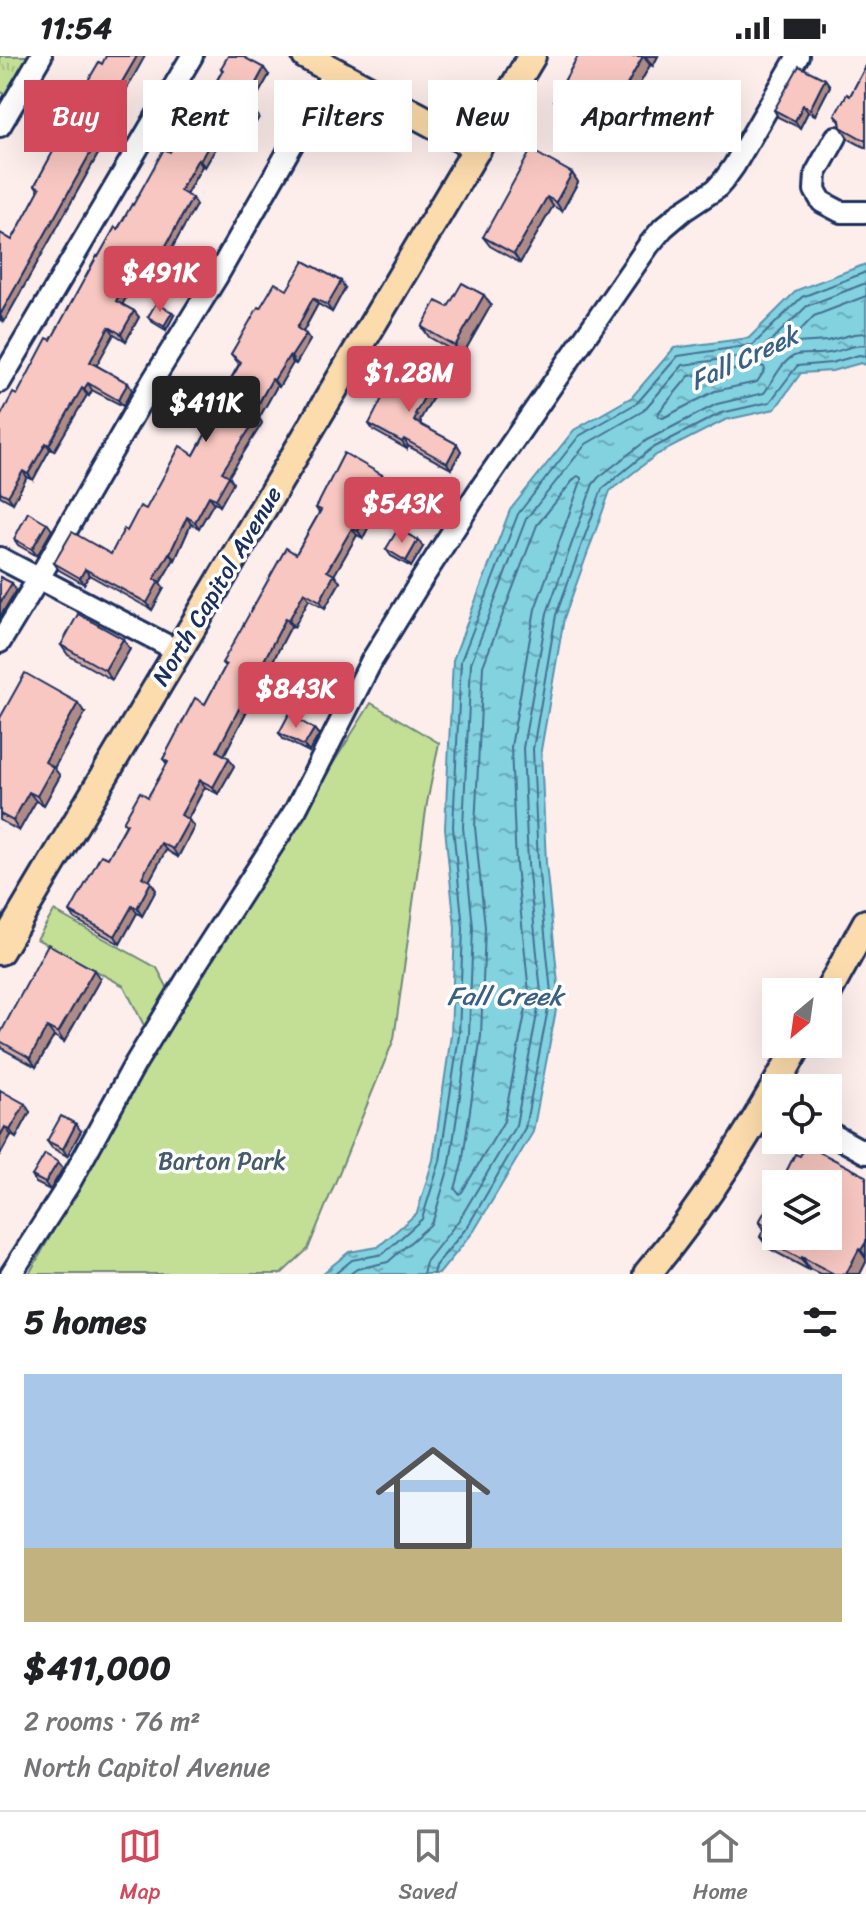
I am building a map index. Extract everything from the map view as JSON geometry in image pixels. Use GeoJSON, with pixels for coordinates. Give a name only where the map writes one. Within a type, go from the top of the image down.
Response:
{"type":"FeatureCollection","features":[{"type":"Feature","properties":{"kind":"main road","name":"North Capitol Avenue"},"geometry":{"type":"LineString","coordinates":[[518,80],[532,56]]}},
{"type":"Feature","properties":{"kind":"main road"},"geometry":{"type":"LineString","coordinates":[[323,62],[428,120]]}},
{"type":"Feature","properties":{"kind":"main road","name":"North Capitol Avenue"},"geometry":{"type":"LineString","coordinates":[[0,951],[476,152]]}},
{"type":"Feature","properties":{"kind":"main road"},"geometry":{"type":"LineString","coordinates":[[836,978],[866,923]]}},
{"type":"Feature","properties":{"kind":"main road"},"geometry":{"type":"LineString","coordinates":[[647,1274],[762,1116]]}},
{"type":"Feature","properties":{"kind":"street"},"geometry":{"type":"LineString","coordinates":[[0,126],[41,56]]}},
{"type":"Feature","properties":{"kind":"street"},"geometry":{"type":"LineString","coordinates":[[0,382],[192,56]]}},
{"type":"Feature","properties":{"kind":"street"},"geometry":{"type":"LineString","coordinates":[[11,1274],[69,1184],[135,1064],[190,974],[296,809],[372,660],[476,495],[648,246],[683,211],[716,189],[734,166],[798,56]]}},
{"type":"Feature","properties":{"kind":"street"},"geometry":{"type":"LineString","coordinates":[[0,642],[216,278],[323,62]]}},
{"type":"Feature","properties":{"kind":"street"},"geometry":{"type":"LineString","coordinates":[[836,137],[816,173],[815,190],[822,202],[841,212],[866,212]]}},
{"type":"Feature","properties":{"kind":"street"},"geometry":{"type":"LineString","coordinates":[[0,558],[178,651]]}},
{"type":"Feature","properties":{"kind":"street"},"geometry":{"type":"LineString","coordinates":[[842,1140],[866,1153]]}},
{"type":"Feature","properties":{"kind":"street"},"geometry":{"type":"LineString","coordinates":[[660,1274],[677,1235]]}},
{"type":"Feature","properties":{"kind":"green space"},"geometry":{"type":"Polygon","coordinates":[[[0,56],[32,56],[9,97],[0,91],[0,56]]]}},
{"type":"Feature","properties":{"kind":"green space","name":"Barton Park"},"geometry":{"type":"Polygon","coordinates":[[[371,703],[439,743],[427,803],[394,1039],[308,1249],[281,1274],[29,1274],[156,1049],[124,986],[37,939],[54,911],[157,968],[179,1009],[371,703]]]}},
{"type":"Feature","properties":{"kind":"water","name":"Fall Creek"},"geometry":{"type":"Polygon","coordinates":[[[866,264],[866,365],[861,363],[832,371],[801,373],[775,409],[725,420],[656,455],[610,491],[564,618],[541,750],[546,863],[559,994],[533,1132],[474,1231],[439,1274],[322,1274],[349,1252],[378,1247],[417,1213],[433,1160],[451,1035],[455,928],[445,828],[453,660],[510,510],[574,430],[632,397],[674,348],[749,338],[797,290],[866,264]]]}},
{"type":"Feature","properties":{"kind":"building"},"geometry":{"type":"Polygon","coordinates":[[[106,56],[137,56],[123,80],[88,80],[99,62],[102,64],[106,56]]]}},
{"type":"Feature","properties":{"kind":"building"},"geometry":{"type":"Polygon","coordinates":[[[228,56],[242,56],[264,68],[258,80],[217,80],[223,70],[221,68],[228,56]]]}},
{"type":"Feature","properties":{"kind":"building"},"geometry":{"type":"Polygon","coordinates":[[[578,56],[643,56],[630,80],[565,80],[578,56]]]}},
{"type":"Feature","properties":{"kind":"building"},"geometry":{"type":"Polygon","coordinates":[[[799,66],[825,79],[810,109],[803,105],[795,121],[774,110],[799,66]]]}},
{"type":"Feature","properties":{"kind":"building"},"geometry":{"type":"Polygon","coordinates":[[[866,66],[866,141],[841,127],[835,115],[847,94],[850,96],[866,66]]]}},
{"type":"Feature","properties":{"kind":"building"},"geometry":{"type":"Polygon","coordinates":[[[53,152],[91,152],[0,315],[0,233],[12,240],[40,188],[35,185],[53,152]]]}},
{"type":"Feature","properties":{"kind":"building"},"geometry":{"type":"Polygon","coordinates":[[[162,152],[205,152],[180,191],[192,198],[163,251],[158,248],[143,276],[133,270],[116,301],[134,311],[121,334],[109,327],[90,362],[128,383],[118,400],[88,383],[82,388],[49,445],[46,443],[28,474],[23,471],[8,496],[0,492],[0,417],[13,393],[17,395],[47,338],[51,340],[115,227],[118,229],[162,152]]]}},
{"type":"Feature","properties":{"kind":"building"},"geometry":{"type":"Polygon","coordinates":[[[530,152],[572,173],[556,202],[547,197],[514,254],[483,237],[530,152]]]}},
{"type":"Feature","properties":{"kind":"building"},"geometry":{"type":"Polygon","coordinates":[[[304,261],[341,281],[327,305],[313,298],[297,328],[306,334],[272,379],[253,413],[258,416],[222,472],[229,476],[216,499],[209,496],[195,522],[187,517],[154,579],[159,581],[147,603],[85,569],[80,578],[54,563],[72,532],[111,554],[140,506],[146,509],[180,446],[194,455],[215,417],[211,414],[241,362],[231,354],[275,283],[287,290],[304,261]]]}},
{"type":"Feature","properties":{"kind":"building"},"geometry":{"type":"Polygon","coordinates":[[[462,283],[484,295],[455,346],[422,327],[436,301],[448,307],[462,283]]]}},
{"type":"Feature","properties":{"kind":"building"},"geometry":{"type":"Polygon","coordinates":[[[156,303],[172,312],[164,326],[148,317],[156,303]]]}},
{"type":"Feature","properties":{"kind":"building"},"geometry":{"type":"Polygon","coordinates":[[[400,363],[433,381],[414,421],[457,444],[447,463],[369,424],[400,363]]]}},
{"type":"Feature","properties":{"kind":"building"},"geometry":{"type":"Polygon","coordinates":[[[344,453],[382,475],[363,510],[367,513],[358,531],[352,528],[327,571],[334,575],[320,601],[304,592],[289,620],[286,618],[217,751],[229,758],[213,787],[200,780],[181,815],[189,820],[173,849],[161,843],[142,877],[151,882],[137,908],[132,906],[115,936],[70,912],[101,855],[108,858],[140,792],[148,797],[168,762],[163,759],[195,698],[205,704],[226,665],[222,663],[286,548],[296,554],[321,510],[316,508],[344,453]]]}},
{"type":"Feature","properties":{"kind":"building"},"geometry":{"type":"Polygon","coordinates":[[[28,512],[47,523],[32,549],[14,539],[28,512]]]}},
{"type":"Feature","properties":{"kind":"building"},"geometry":{"type":"Polygon","coordinates":[[[398,529],[418,540],[406,561],[386,549],[398,529]]]}},
{"type":"Feature","properties":{"kind":"building"},"geometry":{"type":"Polygon","coordinates":[[[0,577],[12,583],[0,603],[0,577]]]}},
{"type":"Feature","properties":{"kind":"building"},"geometry":{"type":"Polygon","coordinates":[[[78,614],[123,639],[105,670],[61,645],[78,614]]]}},
{"type":"Feature","properties":{"kind":"building"},"geometry":{"type":"Polygon","coordinates":[[[25,673],[78,703],[45,762],[53,767],[37,796],[29,792],[13,821],[0,814],[0,718],[25,673]]]}},
{"type":"Feature","properties":{"kind":"building"},"geometry":{"type":"Polygon","coordinates":[[[289,714],[314,729],[304,746],[279,733],[289,714]]]}},
{"type":"Feature","properties":{"kind":"building"},"geometry":{"type":"Polygon","coordinates":[[[48,944],[94,970],[58,1033],[47,1027],[30,1058],[0,1041],[0,1034],[48,944]]]}},
{"type":"Feature","properties":{"kind":"building"},"geometry":{"type":"Polygon","coordinates":[[[0,1090],[25,1104],[10,1130],[5,1127],[0,1136],[0,1090]]]}},
{"type":"Feature","properties":{"kind":"building"},"geometry":{"type":"Polygon","coordinates":[[[61,1116],[76,1124],[63,1149],[47,1141],[61,1116]]]}},
{"type":"Feature","properties":{"kind":"building"},"geometry":{"type":"Polygon","coordinates":[[[45,1154],[58,1162],[45,1183],[32,1176],[45,1154]]]}},
{"type":"Feature","properties":{"kind":"building"},"geometry":{"type":"Polygon","coordinates":[[[795,1154],[823,1154],[866,1176],[866,1242],[846,1274],[834,1274],[784,1250],[842,1250],[842,1170],[787,1170],[795,1154]]]}}]}
